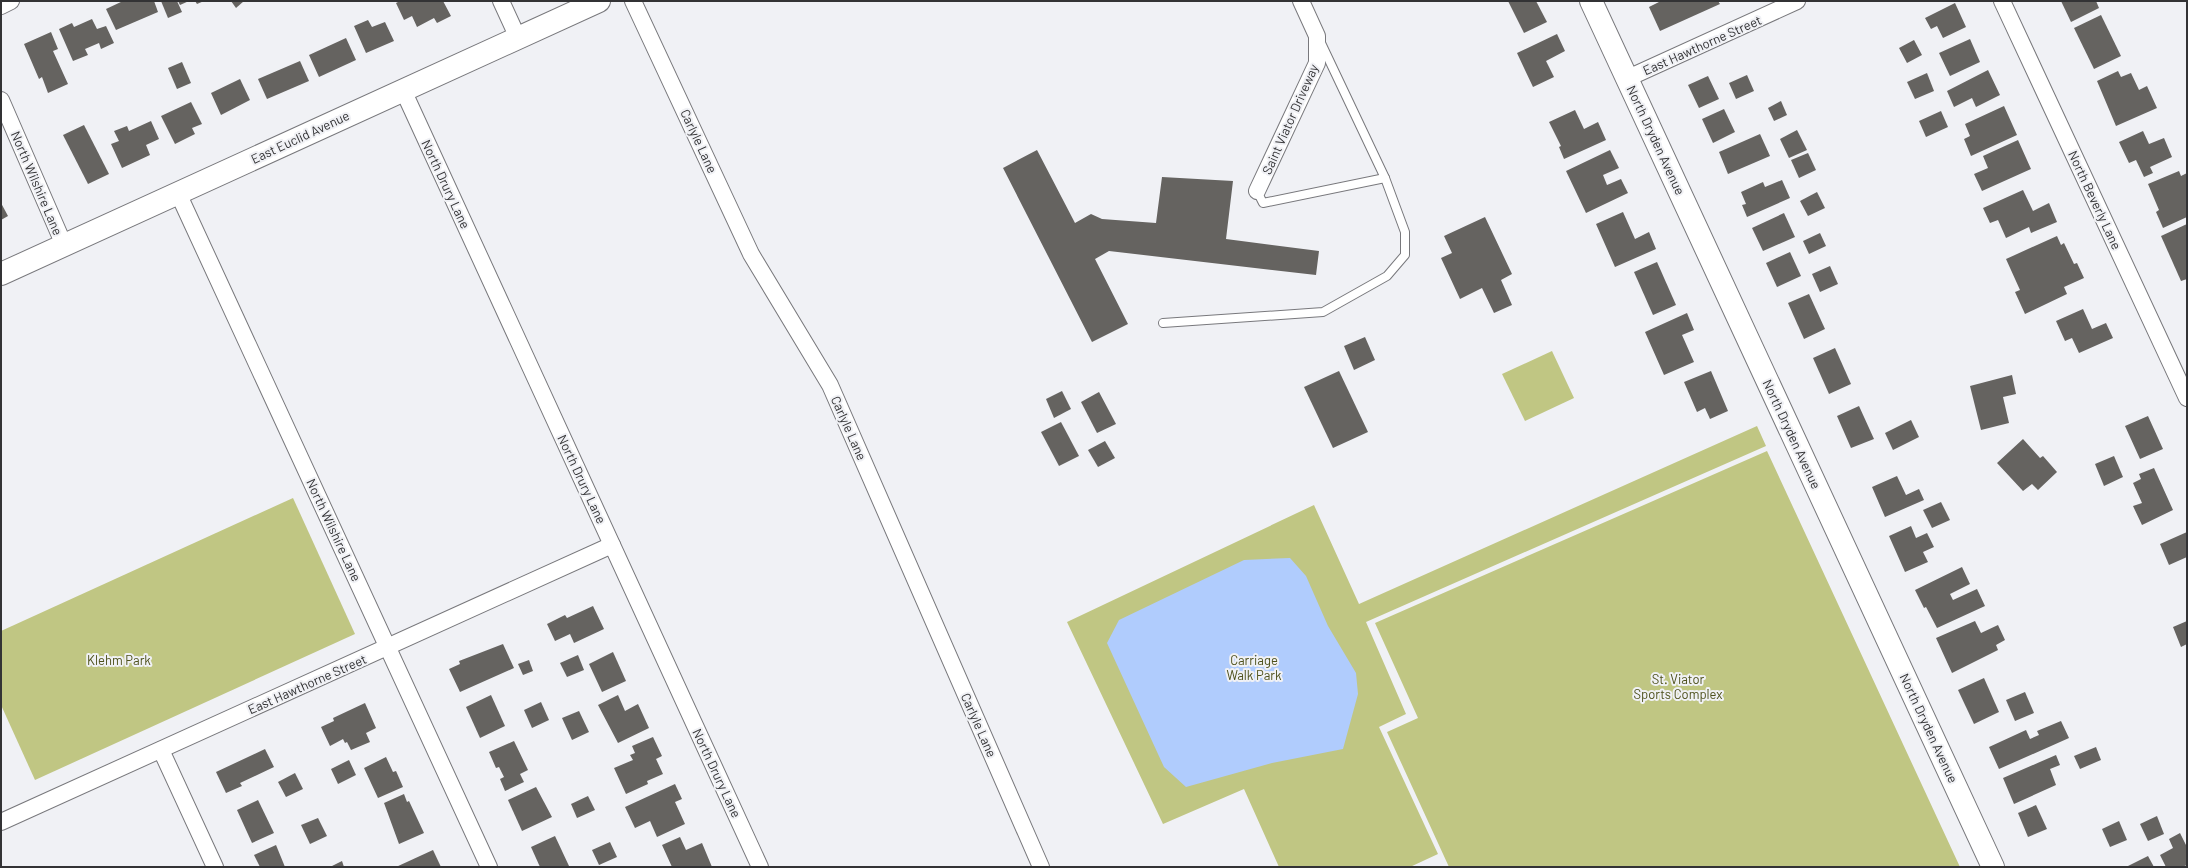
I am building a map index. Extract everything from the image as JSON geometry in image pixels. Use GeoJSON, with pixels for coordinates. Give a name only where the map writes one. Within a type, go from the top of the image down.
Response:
{"type":"FeatureCollection","features":[{"type":"Feature","properties":{"kind":"street"},"geometry":{"type":"LineString","coordinates":[[1,6],[11,1]]}},
{"type":"Feature","properties":{"kind":"street"},"geometry":{"type":"LineString","coordinates":[[501,1],[518,38]]}},
{"type":"Feature","properties":{"kind":"street","name":"East Euclid Avenue"},"geometry":{"type":"LineString","coordinates":[[1,274],[599,1]]}},
{"type":"Feature","properties":{"kind":"street","name":"Carlyle Lane"},"geometry":{"type":"LineString","coordinates":[[633,1],[751,254],[830,386],[1041,867]]}},
{"type":"Feature","properties":{"kind":"street","name":"Saint Viator Driveway"},"geometry":{"type":"LineString","coordinates":[[1257,191],[1317,63],[1317,36],[1301,1]]}},
{"type":"Feature","properties":{"kind":"street","name":"North Dryden Avenue"},"geometry":{"type":"LineString","coordinates":[[1591,1],[1993,867]]}},
{"type":"Feature","properties":{"kind":"street","name":"East Hawthorne Street"},"geometry":{"type":"LineString","coordinates":[[1628,78],[1798,1]]}},
{"type":"Feature","properties":{"kind":"street","name":"North Beverly Lane"},"geometry":{"type":"LineString","coordinates":[[2002,1],[2187,398]]}},
{"type":"Feature","properties":{"kind":"street","name":"North Drury Lane"},"geometry":{"type":"LineString","coordinates":[[403,90],[760,867]]}},
{"type":"Feature","properties":{"kind":"street","name":"North Wilshire Lane"},"geometry":{"type":"LineString","coordinates":[[1,100],[64,245]]}},
{"type":"Feature","properties":{"kind":"street","name":"North Wilshire Lane"},"geometry":{"type":"LineString","coordinates":[[178,193],[489,867]]}},
{"type":"Feature","properties":{"kind":"street","name":"East Hawthorne Street"},"geometry":{"type":"LineString","coordinates":[[1,822],[612,545]]}},
{"type":"Feature","properties":{"kind":"street"},"geometry":{"type":"LineString","coordinates":[[160,750],[215,867]]}},
{"type":"Feature","properties":{"kind":"lane"},"geometry":{"type":"LineString","coordinates":[[1163,323],[1323,312],[1387,276],[1405,255],[1405,232],[1385,178],[1317,36]]}},
{"type":"Feature","properties":{"kind":"lane"},"geometry":{"type":"LineString","coordinates":[[1257,191],[1263,203],[1385,178]]}},
{"type":"Feature","properties":{"kind":"green space"},"geometry":{"type":"Polygon","coordinates":[[[1552,351],[1574,398],[1525,421],[1502,374],[1552,351]]]}},
{"type":"Feature","properties":{"kind":"green space","name":"Carriage Walk Park"},"geometry":{"type":"Polygon","coordinates":[[[1757,426],[1766,446],[1366,622],[1406,714],[1379,727],[1438,854],[1410,867],[1279,867],[1244,789],[1163,824],[1067,622],[1314,505],[1359,604],[1757,426]]]}},
{"type":"Feature","properties":{"kind":"green space","name":"St. Viator Sports Complex"},"geometry":{"type":"Polygon","coordinates":[[[1767,451],[1960,867],[1449,867],[1387,732],[1418,718],[1375,623],[1767,451]]]}},
{"type":"Feature","properties":{"kind":"green space","name":"Klehm Park"},"geometry":{"type":"Polygon","coordinates":[[[293,498],[355,634],[35,780],[1,705],[1,631],[293,498]]]}},
{"type":"Feature","properties":{"kind":"water"},"geometry":{"type":"Polygon","coordinates":[[[1290,558],[1306,576],[1328,626],[1356,673],[1358,694],[1343,749],[1272,763],[1186,787],[1164,767],[1107,643],[1119,620],[1244,560],[1290,558]]]}},
{"type":"Feature","properties":{"kind":"building"},"geometry":{"type":"Polygon","coordinates":[[[123,1],[154,1],[158,12],[116,30],[106,9],[123,1]]]}},
{"type":"Feature","properties":{"kind":"building"},"geometry":{"type":"Polygon","coordinates":[[[161,1],[177,1],[182,12],[168,18],[161,1]]]}},
{"type":"Feature","properties":{"kind":"building"},"geometry":{"type":"Polygon","coordinates":[[[178,1],[189,1],[180,5],[178,1]]]}},
{"type":"Feature","properties":{"kind":"building"},"geometry":{"type":"Polygon","coordinates":[[[195,1],[204,1],[197,4],[195,1]]]}},
{"type":"Feature","properties":{"kind":"building"},"geometry":{"type":"Polygon","coordinates":[[[231,1],[244,1],[236,8],[231,1]]]}},
{"type":"Feature","properties":{"kind":"building"},"geometry":{"type":"Polygon","coordinates":[[[400,1],[443,1],[451,16],[437,23],[434,18],[417,27],[412,16],[404,20],[396,3],[400,1]]]}},
{"type":"Feature","properties":{"kind":"building"},"geometry":{"type":"Polygon","coordinates":[[[1508,1],[1536,1],[1547,22],[1524,33],[1508,1]]]}},
{"type":"Feature","properties":{"kind":"building"},"geometry":{"type":"Polygon","coordinates":[[[1661,1],[1718,1],[1720,4],[1660,31],[1649,7],[1661,1]]]}},
{"type":"Feature","properties":{"kind":"building"},"geometry":{"type":"Polygon","coordinates":[[[2061,1],[2096,1],[2099,8],[2071,22],[2061,1]]]}},
{"type":"Feature","properties":{"kind":"building"},"geometry":{"type":"Polygon","coordinates":[[[1955,3],[1966,27],[1943,38],[1937,26],[1931,29],[1925,18],[1955,3]]]}},
{"type":"Feature","properties":{"kind":"building"},"geometry":{"type":"Polygon","coordinates":[[[2101,15],[2121,56],[2094,69],[2074,28],[2101,15]]]}},
{"type":"Feature","properties":{"kind":"building"},"geometry":{"type":"Polygon","coordinates":[[[92,19],[97,29],[106,26],[114,43],[101,49],[99,43],[85,49],[88,55],[73,61],[59,29],[72,23],[74,27],[92,19]]]}},
{"type":"Feature","properties":{"kind":"building"},"geometry":{"type":"Polygon","coordinates":[[[368,20],[372,27],[385,22],[394,41],[366,53],[354,26],[368,20]]]}},
{"type":"Feature","properties":{"kind":"building"},"geometry":{"type":"Polygon","coordinates":[[[51,32],[58,49],[53,51],[68,84],[48,93],[42,77],[39,79],[24,44],[51,32]]]}},
{"type":"Feature","properties":{"kind":"building"},"geometry":{"type":"Polygon","coordinates":[[[1557,34],[1565,51],[1546,61],[1554,77],[1533,87],[1517,53],[1557,34]]]}},
{"type":"Feature","properties":{"kind":"building"},"geometry":{"type":"Polygon","coordinates":[[[346,38],[356,60],[319,77],[309,55],[346,38]]]}},
{"type":"Feature","properties":{"kind":"building"},"geometry":{"type":"Polygon","coordinates":[[[1970,39],[1980,62],[1950,76],[1939,53],[1970,39]]]}},
{"type":"Feature","properties":{"kind":"building"},"geometry":{"type":"Polygon","coordinates":[[[1914,40],[1922,55],[1907,63],[1899,48],[1914,40]]]}},
{"type":"Feature","properties":{"kind":"building"},"geometry":{"type":"Polygon","coordinates":[[[300,61],[309,81],[267,99],[258,79],[300,61]]]}},
{"type":"Feature","properties":{"kind":"building"},"geometry":{"type":"Polygon","coordinates":[[[182,62],[191,83],[177,89],[168,68],[182,62]]]}},
{"type":"Feature","properties":{"kind":"building"},"geometry":{"type":"Polygon","coordinates":[[[1988,70],[2000,95],[1976,107],[1972,98],[1954,107],[1947,91],[1988,70]]]}},
{"type":"Feature","properties":{"kind":"building"},"geometry":{"type":"Polygon","coordinates":[[[2118,71],[2121,77],[2131,73],[2139,90],[2147,86],[2157,108],[2116,126],[2097,81],[2118,71]]]}},
{"type":"Feature","properties":{"kind":"building"},"geometry":{"type":"Polygon","coordinates":[[[1927,73],[1934,91],[1915,99],[1907,82],[1927,73]]]}},
{"type":"Feature","properties":{"kind":"building"},"geometry":{"type":"Polygon","coordinates":[[[1747,75],[1754,91],[1736,99],[1729,83],[1747,75]]]}},
{"type":"Feature","properties":{"kind":"building"},"geometry":{"type":"Polygon","coordinates":[[[1708,76],[1719,99],[1699,108],[1688,85],[1708,76]]]}},
{"type":"Feature","properties":{"kind":"building"},"geometry":{"type":"Polygon","coordinates":[[[240,79],[250,100],[221,115],[211,93],[240,79]]]}},
{"type":"Feature","properties":{"kind":"building"},"geometry":{"type":"Polygon","coordinates":[[[1781,101],[1787,115],[1774,121],[1768,108],[1781,101]]]}},
{"type":"Feature","properties":{"kind":"building"},"geometry":{"type":"Polygon","coordinates":[[[191,102],[202,124],[192,128],[195,134],[175,144],[161,116],[191,102]]]}},
{"type":"Feature","properties":{"kind":"building"},"geometry":{"type":"Polygon","coordinates":[[[2004,106],[2017,135],[1971,156],[1964,139],[1970,136],[1965,124],[2004,106]]]}},
{"type":"Feature","properties":{"kind":"building"},"geometry":{"type":"Polygon","coordinates":[[[1724,109],[1735,132],[1713,143],[1702,119],[1724,109]]]}},
{"type":"Feature","properties":{"kind":"building"},"geometry":{"type":"Polygon","coordinates":[[[1575,110],[1584,129],[1598,122],[1606,140],[1564,159],[1559,147],[1561,146],[1549,122],[1575,110]]]}},
{"type":"Feature","properties":{"kind":"building"},"geometry":{"type":"Polygon","coordinates":[[[1941,111],[1948,127],[1926,137],[1919,121],[1941,111]]]}},
{"type":"Feature","properties":{"kind":"building"},"geometry":{"type":"Polygon","coordinates":[[[151,121],[159,139],[146,145],[150,155],[122,168],[111,144],[119,141],[114,131],[127,126],[129,131],[151,121]]]}},
{"type":"Feature","properties":{"kind":"building"},"geometry":{"type":"Polygon","coordinates":[[[84,125],[109,174],[88,184],[63,135],[84,125]]]}},
{"type":"Feature","properties":{"kind":"building"},"geometry":{"type":"Polygon","coordinates":[[[1797,130],[1807,150],[1789,158],[1780,139],[1797,130]]]}},
{"type":"Feature","properties":{"kind":"building"},"geometry":{"type":"Polygon","coordinates":[[[2143,131],[2149,144],[2164,138],[2172,157],[2150,167],[2153,173],[2144,177],[2136,160],[2129,163],[2119,142],[2143,131]]]}},
{"type":"Feature","properties":{"kind":"building"},"geometry":{"type":"Polygon","coordinates":[[[1760,134],[1770,156],[1728,174],[1719,152],[1760,134]]]}},
{"type":"Feature","properties":{"kind":"building"},"geometry":{"type":"Polygon","coordinates":[[[2018,140],[2031,169],[1982,191],[1974,174],[1988,168],[1983,156],[2018,140]]]}},
{"type":"Feature","properties":{"kind":"building"},"geometry":{"type":"Polygon","coordinates":[[[1037,150],[1075,223],[1091,214],[1102,219],[1156,223],[1162,177],[1233,181],[1226,239],[1319,251],[1316,275],[1109,251],[1095,259],[1128,324],[1092,342],[1003,168],[1037,150]]]}},
{"type":"Feature","properties":{"kind":"building"},"geometry":{"type":"Polygon","coordinates":[[[1610,150],[1619,168],[1603,175],[1607,185],[1621,179],[1628,193],[1586,213],[1566,171],[1610,150]]]}},
{"type":"Feature","properties":{"kind":"building"},"geometry":{"type":"Polygon","coordinates":[[[1808,153],[1816,170],[1799,178],[1791,160],[1808,153]]]}},
{"type":"Feature","properties":{"kind":"building"},"geometry":{"type":"Polygon","coordinates":[[[2179,171],[2181,176],[2187,173],[2187,217],[2163,228],[2156,212],[2159,210],[2148,184],[2179,171]]]}},
{"type":"Feature","properties":{"kind":"building"},"geometry":{"type":"Polygon","coordinates":[[[1782,180],[1790,198],[1747,217],[1742,205],[1746,204],[1741,192],[1763,182],[1765,187],[1782,180]]]}},
{"type":"Feature","properties":{"kind":"building"},"geometry":{"type":"Polygon","coordinates":[[[2023,190],[2033,211],[2049,203],[2057,222],[2031,233],[2029,227],[2006,238],[1998,220],[1990,223],[1983,208],[2023,190]]]}},
{"type":"Feature","properties":{"kind":"building"},"geometry":{"type":"Polygon","coordinates":[[[1817,192],[1825,208],[1808,216],[1800,201],[1817,192]]]}},
{"type":"Feature","properties":{"kind":"building"},"geometry":{"type":"Polygon","coordinates":[[[1,203],[8,216],[1,220],[1,203]]]}},
{"type":"Feature","properties":{"kind":"building"},"geometry":{"type":"Polygon","coordinates":[[[1623,212],[1635,239],[1649,232],[1656,249],[1615,267],[1596,224],[1623,212]]]}},
{"type":"Feature","properties":{"kind":"building"},"geometry":{"type":"Polygon","coordinates":[[[1784,213],[1795,237],[1763,251],[1752,228],[1784,213]]]}},
{"type":"Feature","properties":{"kind":"building"},"geometry":{"type":"Polygon","coordinates":[[[1485,217],[1512,274],[1501,280],[1512,305],[1494,313],[1482,288],[1460,299],[1441,258],[1452,253],[1444,236],[1485,217]]]}},
{"type":"Feature","properties":{"kind":"building"},"geometry":{"type":"Polygon","coordinates":[[[2187,224],[2187,279],[2181,281],[2161,236],[2187,224]]]}},
{"type":"Feature","properties":{"kind":"building"},"geometry":{"type":"Polygon","coordinates":[[[1820,233],[1826,246],[1809,254],[1803,241],[1820,233]]]}},
{"type":"Feature","properties":{"kind":"building"},"geometry":{"type":"Polygon","coordinates":[[[2057,236],[2061,245],[2064,243],[2074,264],[2077,263],[2084,278],[2064,287],[2067,294],[2025,314],[2015,292],[2020,290],[2006,259],[2057,236]]]}},
{"type":"Feature","properties":{"kind":"building"},"geometry":{"type":"Polygon","coordinates":[[[1790,252],[1801,276],[1777,287],[1766,263],[1790,252]]]}},
{"type":"Feature","properties":{"kind":"building"},"geometry":{"type":"Polygon","coordinates":[[[1657,262],[1676,305],[1653,315],[1634,272],[1657,262]]]}},
{"type":"Feature","properties":{"kind":"building"},"geometry":{"type":"Polygon","coordinates":[[[1830,266],[1838,284],[1820,292],[1812,274],[1830,266]]]}},
{"type":"Feature","properties":{"kind":"building"},"geometry":{"type":"Polygon","coordinates":[[[1809,294],[1825,329],[1804,339],[1788,303],[1809,294]]]}},
{"type":"Feature","properties":{"kind":"building"},"geometry":{"type":"Polygon","coordinates":[[[2083,309],[2092,329],[2106,323],[2113,338],[2079,353],[2072,338],[2065,341],[2056,321],[2083,309]]]}},
{"type":"Feature","properties":{"kind":"building"},"geometry":{"type":"Polygon","coordinates":[[[1687,313],[1694,330],[1682,335],[1694,362],[1664,375],[1645,332],[1687,313]]]}},
{"type":"Feature","properties":{"kind":"building"},"geometry":{"type":"Polygon","coordinates":[[[1365,337],[1375,360],[1354,370],[1344,346],[1365,337]]]}},
{"type":"Feature","properties":{"kind":"building"},"geometry":{"type":"Polygon","coordinates":[[[1835,348],[1851,384],[1829,394],[1813,358],[1835,348]]]}},
{"type":"Feature","properties":{"kind":"building"},"geometry":{"type":"Polygon","coordinates":[[[1339,371],[1368,432],[1333,448],[1304,387],[1339,371]]]}},
{"type":"Feature","properties":{"kind":"building"},"geometry":{"type":"Polygon","coordinates":[[[1711,371],[1728,411],[1710,419],[1705,408],[1697,412],[1684,382],[1711,371]]]}},
{"type":"Feature","properties":{"kind":"building"},"geometry":{"type":"Polygon","coordinates":[[[2012,375],[2016,394],[2003,397],[2009,423],[1981,430],[1970,386],[2012,375]]]}},
{"type":"Feature","properties":{"kind":"building"},"geometry":{"type":"Polygon","coordinates":[[[1062,391],[1071,409],[1054,418],[1046,399],[1062,391]]]}},
{"type":"Feature","properties":{"kind":"building"},"geometry":{"type":"Polygon","coordinates":[[[1099,392],[1116,424],[1097,433],[1081,402],[1099,392]]]}},
{"type":"Feature","properties":{"kind":"building"},"geometry":{"type":"Polygon","coordinates":[[[1859,406],[1874,439],[1851,448],[1837,416],[1859,406]]]}},
{"type":"Feature","properties":{"kind":"building"},"geometry":{"type":"Polygon","coordinates":[[[2148,416],[2163,449],[2140,459],[2125,426],[2148,416]]]}},
{"type":"Feature","properties":{"kind":"building"},"geometry":{"type":"Polygon","coordinates":[[[1911,420],[1919,437],[1893,450],[1885,433],[1911,420]]]}},
{"type":"Feature","properties":{"kind":"building"},"geometry":{"type":"Polygon","coordinates":[[[1061,422],[1079,456],[1059,466],[1041,432],[1061,422]]]}},
{"type":"Feature","properties":{"kind":"building"},"geometry":{"type":"Polygon","coordinates":[[[2023,439],[2040,458],[2043,456],[2057,472],[2038,490],[2032,484],[2023,491],[1997,463],[2023,439]]]}},
{"type":"Feature","properties":{"kind":"building"},"geometry":{"type":"Polygon","coordinates":[[[1105,441],[1115,458],[1098,467],[1088,450],[1105,441]]]}},
{"type":"Feature","properties":{"kind":"building"},"geometry":{"type":"Polygon","coordinates":[[[2114,456],[2123,477],[2104,486],[2095,464],[2114,456]]]}},
{"type":"Feature","properties":{"kind":"building"},"geometry":{"type":"Polygon","coordinates":[[[2154,468],[2173,510],[2142,525],[2133,506],[2142,503],[2133,483],[2141,479],[2139,474],[2154,468]]]}},
{"type":"Feature","properties":{"kind":"building"},"geometry":{"type":"Polygon","coordinates":[[[1897,476],[1906,495],[1919,489],[1924,500],[1885,517],[1872,487],[1897,476]]]}},
{"type":"Feature","properties":{"kind":"building"},"geometry":{"type":"Polygon","coordinates":[[[1941,502],[1950,520],[1932,528],[1923,510],[1941,502]]]}},
{"type":"Feature","properties":{"kind":"building"},"geometry":{"type":"Polygon","coordinates":[[[1911,526],[1916,538],[1927,533],[1934,547],[1923,552],[1928,562],[1905,572],[1889,536],[1911,526]]]}},
{"type":"Feature","properties":{"kind":"building"},"geometry":{"type":"Polygon","coordinates":[[[2187,532],[2187,557],[2169,565],[2160,544],[2187,532]]]}},
{"type":"Feature","properties":{"kind":"building"},"geometry":{"type":"Polygon","coordinates":[[[1962,567],[1970,584],[1950,594],[1953,600],[1977,589],[1985,606],[1937,628],[1926,607],[1924,608],[1915,590],[1962,567]]]}},
{"type":"Feature","properties":{"kind":"building"},"geometry":{"type":"Polygon","coordinates":[[[593,606],[604,629],[574,643],[570,634],[555,641],[547,624],[565,615],[567,618],[593,606]]]}},
{"type":"Feature","properties":{"kind":"building"},"geometry":{"type":"Polygon","coordinates":[[[1975,621],[1981,633],[1998,625],[2005,640],[1996,645],[1998,650],[1952,673],[1936,638],[1975,621]]]}},
{"type":"Feature","properties":{"kind":"building"},"geometry":{"type":"Polygon","coordinates":[[[2187,621],[2187,644],[2181,647],[2173,627],[2187,621]]]}},
{"type":"Feature","properties":{"kind":"building"},"geometry":{"type":"Polygon","coordinates":[[[503,644],[514,668],[460,692],[449,669],[460,664],[459,661],[503,644]]]}},
{"type":"Feature","properties":{"kind":"building"},"geometry":{"type":"Polygon","coordinates":[[[613,652],[626,681],[602,692],[589,664],[613,652]]]}},
{"type":"Feature","properties":{"kind":"building"},"geometry":{"type":"Polygon","coordinates":[[[578,655],[584,670],[567,677],[560,663],[578,655]]]}},
{"type":"Feature","properties":{"kind":"building"},"geometry":{"type":"Polygon","coordinates":[[[529,660],[533,671],[523,675],[518,664],[529,660]]]}},
{"type":"Feature","properties":{"kind":"building"},"geometry":{"type":"Polygon","coordinates":[[[1984,678],[1999,712],[1974,724],[1958,690],[1984,678]]]}},
{"type":"Feature","properties":{"kind":"building"},"geometry":{"type":"Polygon","coordinates":[[[2025,692],[2034,713],[2015,721],[2006,700],[2025,692]]]}},
{"type":"Feature","properties":{"kind":"building"},"geometry":{"type":"Polygon","coordinates":[[[491,695],[505,726],[480,738],[466,707],[491,695]]]}},
{"type":"Feature","properties":{"kind":"building"},"geometry":{"type":"Polygon","coordinates":[[[618,695],[625,711],[638,704],[649,728],[618,743],[598,705],[618,695]]]}},
{"type":"Feature","properties":{"kind":"building"},"geometry":{"type":"Polygon","coordinates":[[[541,702],[549,720],[532,728],[524,710],[541,702]]]}},
{"type":"Feature","properties":{"kind":"building"},"geometry":{"type":"Polygon","coordinates":[[[365,703],[376,728],[366,733],[370,742],[351,750],[347,742],[345,743],[343,739],[330,746],[321,727],[334,721],[333,718],[365,703]]]}},
{"type":"Feature","properties":{"kind":"building"},"geometry":{"type":"Polygon","coordinates":[[[579,711],[589,732],[572,740],[562,718],[579,711]]]}},
{"type":"Feature","properties":{"kind":"building"},"geometry":{"type":"Polygon","coordinates":[[[2061,721],[2069,738],[1999,769],[1989,747],[2026,730],[2030,739],[2039,735],[2037,731],[2061,721]]]}},
{"type":"Feature","properties":{"kind":"building"},"geometry":{"type":"Polygon","coordinates":[[[653,737],[662,756],[656,759],[663,774],[647,781],[648,784],[626,794],[614,768],[633,760],[630,755],[635,753],[632,746],[653,737]]]}},
{"type":"Feature","properties":{"kind":"building"},"geometry":{"type":"Polygon","coordinates":[[[514,741],[528,770],[520,774],[524,782],[505,791],[500,779],[504,777],[499,767],[496,768],[489,752],[514,741]]]}},
{"type":"Feature","properties":{"kind":"building"},"geometry":{"type":"Polygon","coordinates":[[[2096,747],[2101,760],[2080,769],[2074,756],[2096,747]]]}},
{"type":"Feature","properties":{"kind":"building"},"geometry":{"type":"Polygon","coordinates":[[[265,749],[274,767],[240,783],[242,786],[226,793],[216,772],[265,749]]]}},
{"type":"Feature","properties":{"kind":"building"},"geometry":{"type":"Polygon","coordinates":[[[2056,755],[2060,765],[2050,769],[2056,785],[2014,804],[2003,778],[2056,755]]]}},
{"type":"Feature","properties":{"kind":"building"},"geometry":{"type":"Polygon","coordinates":[[[386,757],[393,772],[396,771],[403,787],[378,798],[364,768],[386,757]]]}},
{"type":"Feature","properties":{"kind":"building"},"geometry":{"type":"Polygon","coordinates":[[[349,760],[356,775],[338,784],[331,769],[349,760]]]}},
{"type":"Feature","properties":{"kind":"building"},"geometry":{"type":"Polygon","coordinates":[[[295,773],[303,789],[286,797],[278,782],[295,773]]]}},
{"type":"Feature","properties":{"kind":"building"},"geometry":{"type":"Polygon","coordinates":[[[675,784],[682,799],[675,802],[685,824],[657,837],[650,821],[635,828],[625,807],[675,784]]]}},
{"type":"Feature","properties":{"kind":"building"},"geometry":{"type":"Polygon","coordinates":[[[536,787],[552,817],[522,831],[508,800],[536,787]]]}},
{"type":"Feature","properties":{"kind":"building"},"geometry":{"type":"Polygon","coordinates":[[[404,794],[407,802],[409,801],[424,833],[399,844],[384,803],[404,794]]]}},
{"type":"Feature","properties":{"kind":"building"},"geometry":{"type":"Polygon","coordinates":[[[588,796],[595,810],[577,818],[571,804],[588,796]]]}},
{"type":"Feature","properties":{"kind":"building"},"geometry":{"type":"Polygon","coordinates":[[[258,800],[274,833],[252,843],[237,810],[258,800]]]}},
{"type":"Feature","properties":{"kind":"building"},"geometry":{"type":"Polygon","coordinates":[[[2036,805],[2047,829],[2028,837],[2018,813],[2036,805]]]}},
{"type":"Feature","properties":{"kind":"building"},"geometry":{"type":"Polygon","coordinates":[[[2157,816],[2164,834],[2148,841],[2140,824],[2157,816]]]}},
{"type":"Feature","properties":{"kind":"building"},"geometry":{"type":"Polygon","coordinates":[[[318,818],[327,836],[310,844],[301,825],[318,818]]]}},
{"type":"Feature","properties":{"kind":"building"},"geometry":{"type":"Polygon","coordinates":[[[2119,821],[2127,840],[2110,847],[2102,829],[2119,821]]]}},
{"type":"Feature","properties":{"kind":"building"},"geometry":{"type":"Polygon","coordinates":[[[2180,833],[2187,847],[2187,865],[2182,867],[2166,867],[2160,855],[2173,848],[2169,839],[2180,833]]]}},
{"type":"Feature","properties":{"kind":"building"},"geometry":{"type":"Polygon","coordinates":[[[555,836],[569,866],[540,867],[531,847],[555,836]]]}},
{"type":"Feature","properties":{"kind":"building"},"geometry":{"type":"Polygon","coordinates":[[[680,837],[686,850],[702,843],[712,867],[672,867],[662,845],[680,837]]]}},
{"type":"Feature","properties":{"kind":"building"},"geometry":{"type":"Polygon","coordinates":[[[610,842],[617,857],[599,865],[592,850],[610,842]]]}},
{"type":"Feature","properties":{"kind":"building"},"geometry":{"type":"Polygon","coordinates":[[[276,845],[285,867],[260,867],[254,855],[276,845]]]}},
{"type":"Feature","properties":{"kind":"building"},"geometry":{"type":"Polygon","coordinates":[[[433,850],[441,867],[396,867],[433,850]]]}},
{"type":"Feature","properties":{"kind":"building"},"geometry":{"type":"Polygon","coordinates":[[[2148,856],[2154,867],[2126,867],[2148,856]]]}},
{"type":"Feature","properties":{"kind":"building"},"geometry":{"type":"Polygon","coordinates":[[[342,861],[344,867],[330,867],[342,861]]]}}]}
